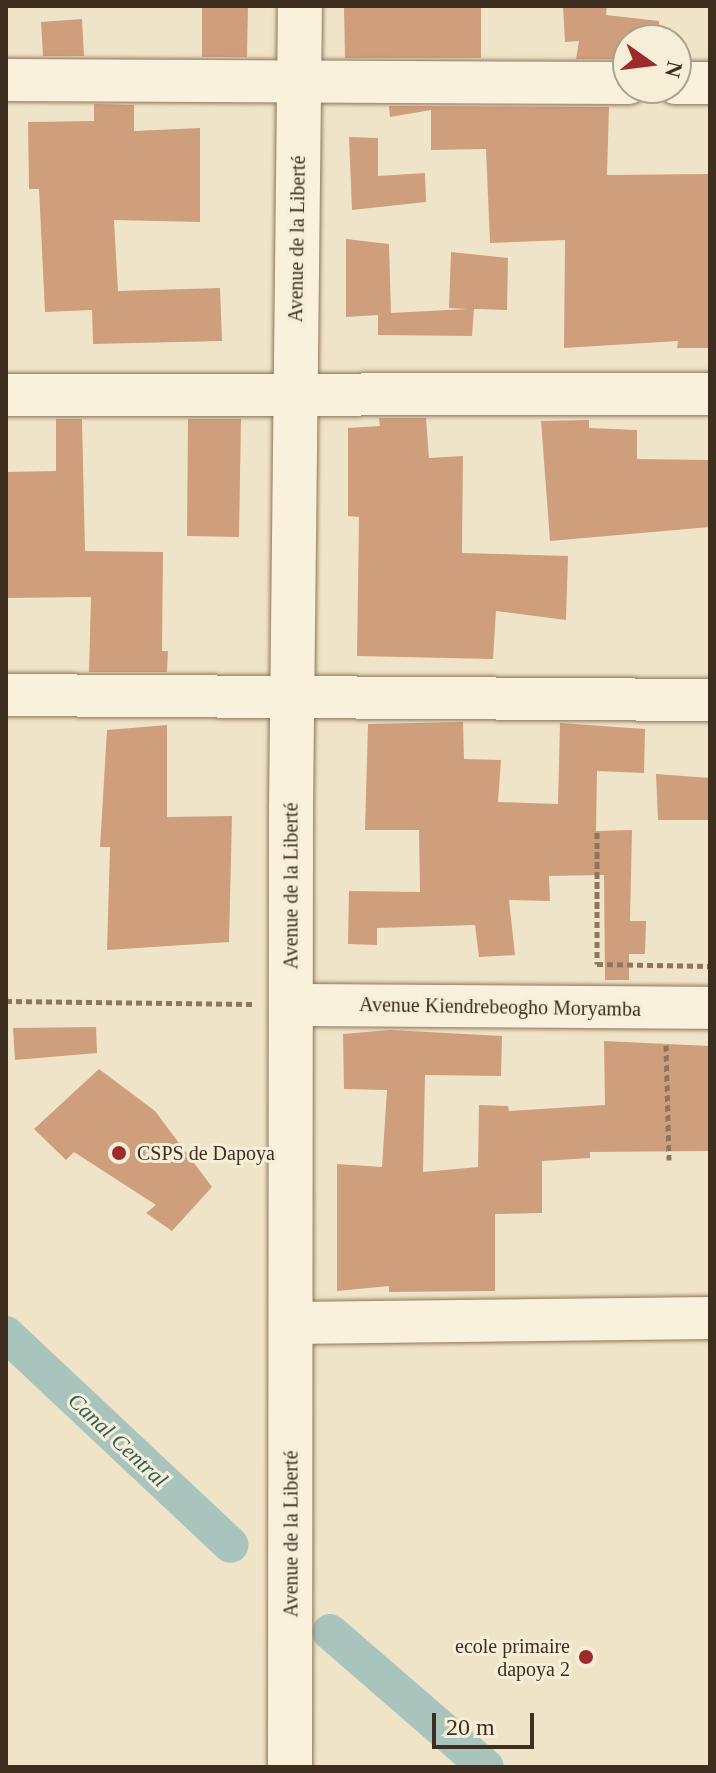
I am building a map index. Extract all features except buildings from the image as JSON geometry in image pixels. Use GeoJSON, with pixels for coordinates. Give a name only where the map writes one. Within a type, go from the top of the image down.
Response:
{"type":"FeatureCollection","features":[{"type":"Feature","properties":{"kind":"main road","name":"Avenue de la Liberté"},"geometry":{"type":"LineString","coordinates":[[290,1767],[290,1005],[300,6]]}},
{"type":"Feature","properties":{"kind":"street"},"geometry":{"type":"LineString","coordinates":[[6,80],[299,84],[612,83]]}},
{"type":"Feature","properties":{"kind":"street"},"geometry":{"type":"LineString","coordinates":[[6,395],[710,394]]}},
{"type":"Feature","properties":{"kind":"street"},"geometry":{"type":"LineString","coordinates":[[6,695],[710,700]]}},
{"type":"Feature","properties":{"kind":"street","name":"Avenue Kiendrebeogho Moryamba"},"geometry":{"type":"LineString","coordinates":[[290,1005],[710,1008]]}},
{"type":"Feature","properties":{"kind":"street"},"geometry":{"type":"LineString","coordinates":[[292,1323],[710,1318]]}},
{"type":"Feature","properties":{"kind":"path"},"geometry":{"type":"LineString","coordinates":[[597,832],[597,964],[710,966]]}},
{"type":"Feature","properties":{"kind":"path"},"geometry":{"type":"LineString","coordinates":[[6,1001],[290,1005]]}},
{"type":"Feature","properties":{"kind":"path"},"geometry":{"type":"LineString","coordinates":[[665,1008],[669,1160]]}},
{"type":"Feature","properties":{"kind":"waterway","name":"Canal Central"},"geometry":{"type":"LineString","coordinates":[[6,1334],[231,1545]]}},
{"type":"Feature","properties":{"kind":"waterway","name":"Canal Central"},"geometry":{"type":"LineString","coordinates":[[330,1632],[486,1767]]}},
{"type":"Feature","properties":{"kind":"place","name":"CSPS de Dapoya"},"geometry":{"type":"Point","coordinates":[119,1153]}},
{"type":"Feature","properties":{"kind":"place","name":"ecole primaire dapoya 2"},"geometry":{"type":"Point","coordinates":[586,1657]}}]}
